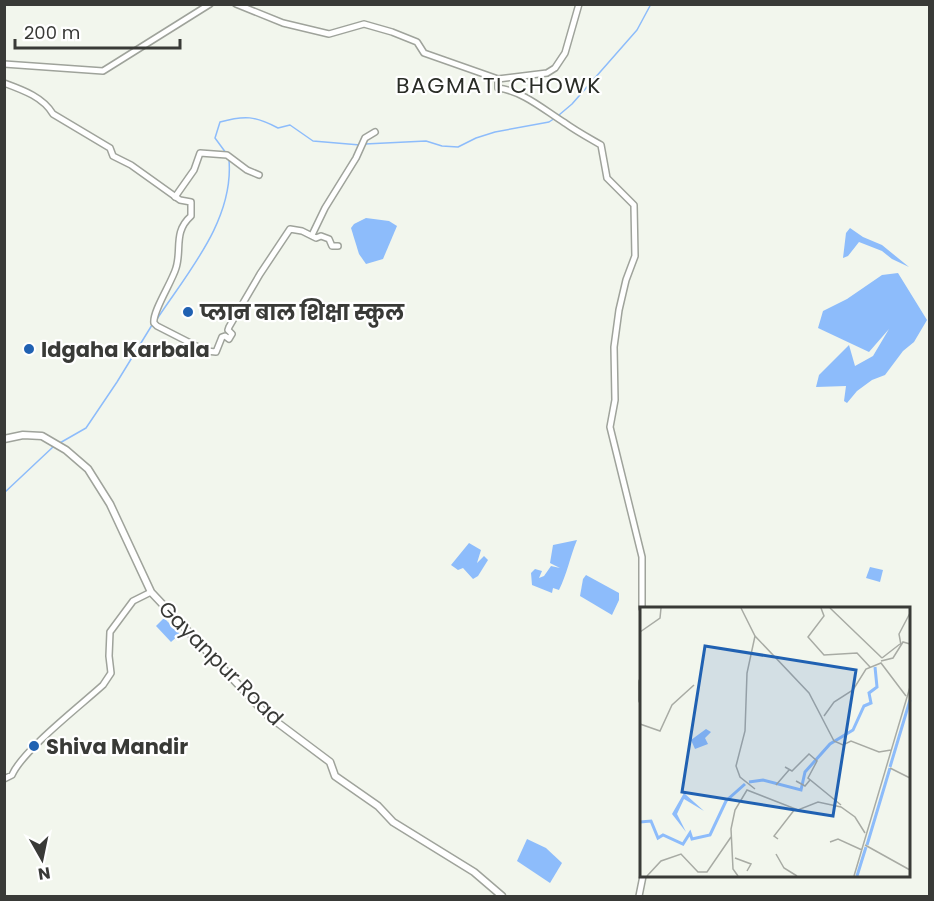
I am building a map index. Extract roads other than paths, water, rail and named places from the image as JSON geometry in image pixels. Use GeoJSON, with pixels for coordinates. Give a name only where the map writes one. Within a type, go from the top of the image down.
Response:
{"type":"FeatureCollection","features":[{"type":"Feature","properties":{"kind":"street"},"geometry":{"type":"LineString","coordinates":[[4,64],[103,71],[210,4]]}},
{"type":"Feature","properties":{"kind":"street"},"geometry":{"type":"LineString","coordinates":[[238,5],[283,23],[329,34],[363,24],[392,32],[417,42],[424,53],[498,79],[547,73],[555,68],[564,53],[579,4]]}},
{"type":"Feature","properties":{"kind":"street"},"geometry":{"type":"LineString","coordinates":[[498,79],[498,88],[507,89],[536,103],[602,145],[607,178],[634,205],[635,256],[626,280],[619,310],[614,347],[615,400],[610,428],[642,557],[642,607]]}},
{"type":"Feature","properties":{"kind":"street"},"geometry":{"type":"LineString","coordinates":[[4,83],[42,100],[53,114],[110,147],[113,156],[131,165],[180,200],[191,202],[191,216],[178,239],[177,266],[153,317],[154,323],[206,351],[216,352],[222,337],[229,339],[232,334],[228,330],[238,309],[290,228],[316,238],[321,236],[329,239],[332,246],[338,246]]}},
{"type":"Feature","properties":{"kind":"street"},"geometry":{"type":"LineString","coordinates":[[312,235],[325,208],[352,166],[365,138],[375,132]]}},
{"type":"Feature","properties":{"kind":"street"},"geometry":{"type":"LineString","coordinates":[[175,196],[194,170],[200,153],[227,155],[246,170],[259,175]]}},
{"type":"Feature","properties":{"kind":"street","name":"Gayanpur Road"},"geometry":{"type":"LineString","coordinates":[[4,439],[23,435],[42,436],[66,450],[88,468],[101,487],[150,592],[266,714],[330,762],[335,776],[378,806],[393,822],[474,872],[502,897]]}},
{"type":"Feature","properties":{"kind":"street"},"geometry":{"type":"LineString","coordinates":[[4,779],[12,775],[16,766],[31,750],[103,685],[111,673],[110,632],[134,601],[150,592]]}},
{"type":"Feature","properties":{"kind":"street"},"geometry":{"type":"LineString","coordinates":[[639,897],[643,877]]}},
{"type":"Feature","properties":{"kind":"water"},"geometry":{"type":"Polygon","coordinates":[[[366,218],[389,221],[397,226],[383,259],[366,264],[359,254],[351,228],[366,218]]]}},
{"type":"Feature","properties":{"kind":"water"},"geometry":{"type":"Polygon","coordinates":[[[850,228],[863,237],[882,245],[909,267],[882,251],[859,242],[848,256],[843,258],[846,233],[850,228]]]}},
{"type":"Feature","properties":{"kind":"water"},"geometry":{"type":"Polygon","coordinates":[[[898,273],[927,320],[914,342],[903,351],[885,375],[872,380],[857,391],[847,403],[844,401],[846,386],[816,387],[819,375],[849,345],[855,366],[873,356],[889,329],[869,352],[818,328],[823,311],[847,299],[882,275],[898,273]]]}},
{"type":"Feature","properties":{"kind":"water"},"geometry":{"type":"Polygon","coordinates":[[[577,540],[559,590],[553,588],[552,593],[532,585],[531,573],[535,569],[542,571],[539,578],[544,576],[551,566],[560,568],[550,563],[553,545],[577,540]]]}},
{"type":"Feature","properties":{"kind":"water"},"geometry":{"type":"Polygon","coordinates":[[[469,543],[481,550],[477,563],[484,556],[488,560],[478,576],[473,579],[463,568],[458,570],[451,565],[469,543]]]}},
{"type":"Feature","properties":{"kind":"water"},"geometry":{"type":"Polygon","coordinates":[[[870,567],[883,570],[880,582],[866,578],[870,567]]]}},
{"type":"Feature","properties":{"kind":"water"},"geometry":{"type":"Polygon","coordinates":[[[586,575],[619,593],[619,600],[612,615],[580,596],[586,575]]]}},
{"type":"Feature","properties":{"kind":"water"},"geometry":{"type":"Polygon","coordinates":[[[164,618],[180,634],[171,642],[156,626],[164,618]]]}},
{"type":"Feature","properties":{"kind":"water"},"geometry":{"type":"Polygon","coordinates":[[[527,839],[546,848],[562,863],[550,883],[517,861],[527,839]]]}},
{"type":"Feature","properties":{"kind":"waterway"},"geometry":{"type":"LineString","coordinates":[[559,115],[572,104],[637,30],[651,4]]}},
{"type":"Feature","properties":{"kind":"waterway"},"geometry":{"type":"LineString","coordinates":[[226,153],[215,138],[220,122],[236,118],[256,119],[278,128],[290,125],[313,141],[360,145]]}},
{"type":"Feature","properties":{"kind":"waterway"},"geometry":{"type":"LineString","coordinates":[[365,144],[426,141],[442,146],[458,147],[495,132],[549,122],[555,118]]}},
{"type":"Feature","properties":{"kind":"waterway"},"geometry":{"type":"LineString","coordinates":[[157,319],[195,264],[217,224],[229,182],[229,160]]}},
{"type":"Feature","properties":{"kind":"waterway"},"geometry":{"type":"LineString","coordinates":[[58,444],[86,428],[152,325]]}},
{"type":"Feature","properties":{"kind":"waterway"},"geometry":{"type":"LineString","coordinates":[[4,493],[54,446]]}},
{"type":"Feature","properties":{"kind":"place","name":"प्लान बाल शिक्षा स्कुल"},"geometry":{"type":"Point","coordinates":[188,312]}},
{"type":"Feature","properties":{"kind":"place","name":"Idgaha Karbala"},"geometry":{"type":"Point","coordinates":[29,349]}},
{"type":"Feature","properties":{"kind":"place","name":"Shiva Mandir"},"geometry":{"type":"Point","coordinates":[34,746]}},
{"type":"Feature","properties":{"kind":"district","name":"BAGMATI CHOWK"},"geometry":{"type":"Point","coordinates":[499,85]}}]}
